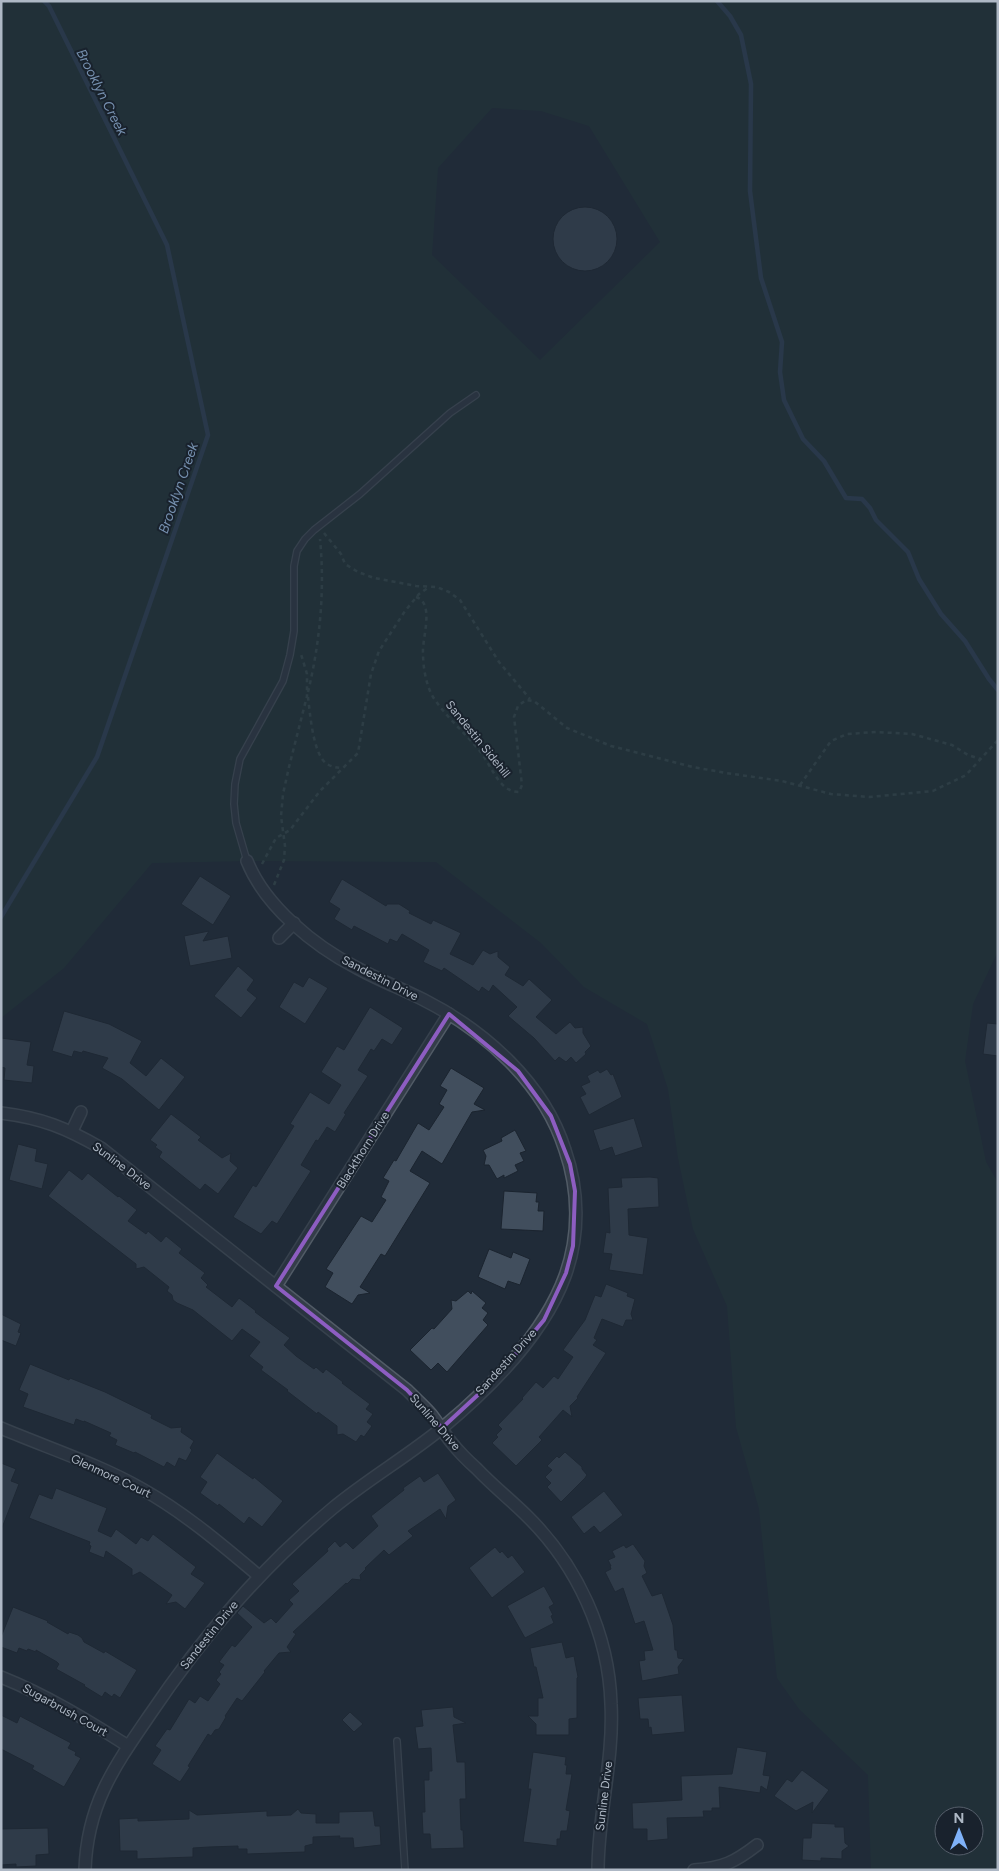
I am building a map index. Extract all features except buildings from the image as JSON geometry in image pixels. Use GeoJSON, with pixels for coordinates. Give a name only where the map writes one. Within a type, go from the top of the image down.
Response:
{"type":"FeatureCollection","features":[{"type":"Feature","properties":{"kind":"street","name":"Sandestin Drive"},"geometry":{"type":"LineString","coordinates":[[85,1870],[90,1827],[108,1777],[184,1665],[219,1621],[259,1576],[294,1543],[334,1507],[372,1477],[442,1428],[494,1380],[523,1348],[544,1320],[557,1296],[566,1273],[573,1246],[576,1219],[575,1191],[570,1164],[562,1138],[536,1093],[511,1064],[471,1029],[424,1000],[352,966],[322,946],[294,923],[268,895],[253,876],[247,861]]}},
{"type":"Feature","properties":{"kind":"street"},"geometry":{"type":"LineString","coordinates":[[279,938],[294,923]]}},
{"type":"Feature","properties":{"kind":"street","name":"Blackthorn Drive"},"geometry":{"type":"LineString","coordinates":[[276,1286],[449,1014]]}},
{"type":"Feature","properties":{"kind":"street"},"geometry":{"type":"LineString","coordinates":[[72,1132],[81,1112]]}},
{"type":"Feature","properties":{"kind":"street","name":"Sunline Drive"},"geometry":{"type":"LineString","coordinates":[[1,1113],[27,1116],[50,1122],[101,1148],[407,1390],[430,1413],[452,1443],[545,1536],[566,1563],[593,1616],[603,1647],[610,1682],[612,1706],[611,1735],[598,1843],[598,1870]]}},
{"type":"Feature","properties":{"kind":"street","name":"Glenmore Court"},"geometry":{"type":"LineString","coordinates":[[1,1428],[112,1474],[142,1489],[206,1531],[259,1576]]}},
{"type":"Feature","properties":{"kind":"street","name":"Sugarbrush Court"},"geometry":{"type":"LineString","coordinates":[[1,1677],[69,1709],[128,1746]]}},
{"type":"Feature","properties":{"kind":"street"},"geometry":{"type":"LineString","coordinates":[[694,1870],[711,1869],[736,1861],[758,1845]]}},
{"type":"Feature","properties":{"kind":"lane"},"geometry":{"type":"LineString","coordinates":[[247,861],[236,823],[234,784],[240,758],[283,681],[293,634],[294,566],[297,551],[305,539],[360,494],[450,413],[476,396]]}},
{"type":"Feature","properties":{"kind":"lane"},"geometry":{"type":"LineString","coordinates":[[397,1741],[405,1870]]}},
{"type":"Feature","properties":{"kind":"path"},"geometry":{"type":"LineString","coordinates":[[319,527],[341,554],[345,564],[358,572],[380,580],[437,587],[449,592],[460,600],[499,662],[530,700],[534,701],[567,728],[611,746],[693,767],[800,785],[830,794],[869,797],[933,792],[966,775],[998,740]]}},
{"type":"Feature","properties":{"kind":"path"},"geometry":{"type":"LineString","coordinates":[[268,895],[284,860],[285,846],[281,816],[285,785],[308,696],[318,639],[322,558],[319,527]]}},
{"type":"Feature","properties":{"kind":"path"},"geometry":{"type":"LineString","coordinates":[[253,876],[263,863],[276,838],[290,830],[320,791],[358,753],[371,674],[379,651],[404,610],[429,587]]}},
{"type":"Feature","properties":{"kind":"path","name":"Sandestin Sidehill"},"geometry":{"type":"LineString","coordinates":[[416,597],[421,598],[425,603],[423,653],[427,684],[433,697],[480,752],[500,782],[511,792],[519,792],[522,785],[514,717],[518,706],[526,700],[530,700]]}},
{"type":"Feature","properties":{"kind":"path"},"geometry":{"type":"LineString","coordinates":[[293,634],[306,674],[308,696],[320,755],[328,764],[343,768]]}},
{"type":"Feature","properties":{"kind":"path"},"geometry":{"type":"LineString","coordinates":[[800,785],[831,741],[848,734],[876,732],[912,734],[952,745],[968,755],[980,759]]}},
{"type":"Feature","properties":{"kind":"highlighted area"},"geometry":{"type":"Polygon","coordinates":[[[449,1014],[518,1071],[551,1116],[570,1164],[575,1191],[573,1246],[566,1273],[544,1320],[494,1380],[442,1428],[407,1390],[276,1286],[449,1014]]]}},
{"type":"Feature","properties":{"kind":"green space"},"geometry":{"type":"Polygon","coordinates":[[[1,1],[998,1],[998,951],[973,1004],[965,1061],[986,1162],[998,1183],[998,1870],[871,1870],[868,1775],[799,1709],[777,1678],[759,1509],[736,1427],[727,1306],[693,1229],[678,1158],[668,1089],[647,1024],[584,987],[541,943],[436,862],[247,861],[152,863],[64,968],[1,1018],[1,1]],[[492,108],[438,168],[432,255],[540,360],[660,242],[589,126],[541,111],[492,108]]]}},
{"type":"Feature","properties":{"kind":"waterway","name":"Brooklyn Creek"},"geometry":{"type":"LineString","coordinates":[[1,917],[97,757],[208,435],[167,245],[49,6],[44,1]]}},
{"type":"Feature","properties":{"kind":"waterway"},"geometry":{"type":"LineString","coordinates":[[717,1],[730,16],[741,35],[751,84],[750,191],[761,278],[782,342],[780,372],[784,400],[803,439],[824,461],[846,498],[862,499],[870,508],[876,520],[908,552],[919,579],[941,614],[965,641],[998,690]]}}]}
